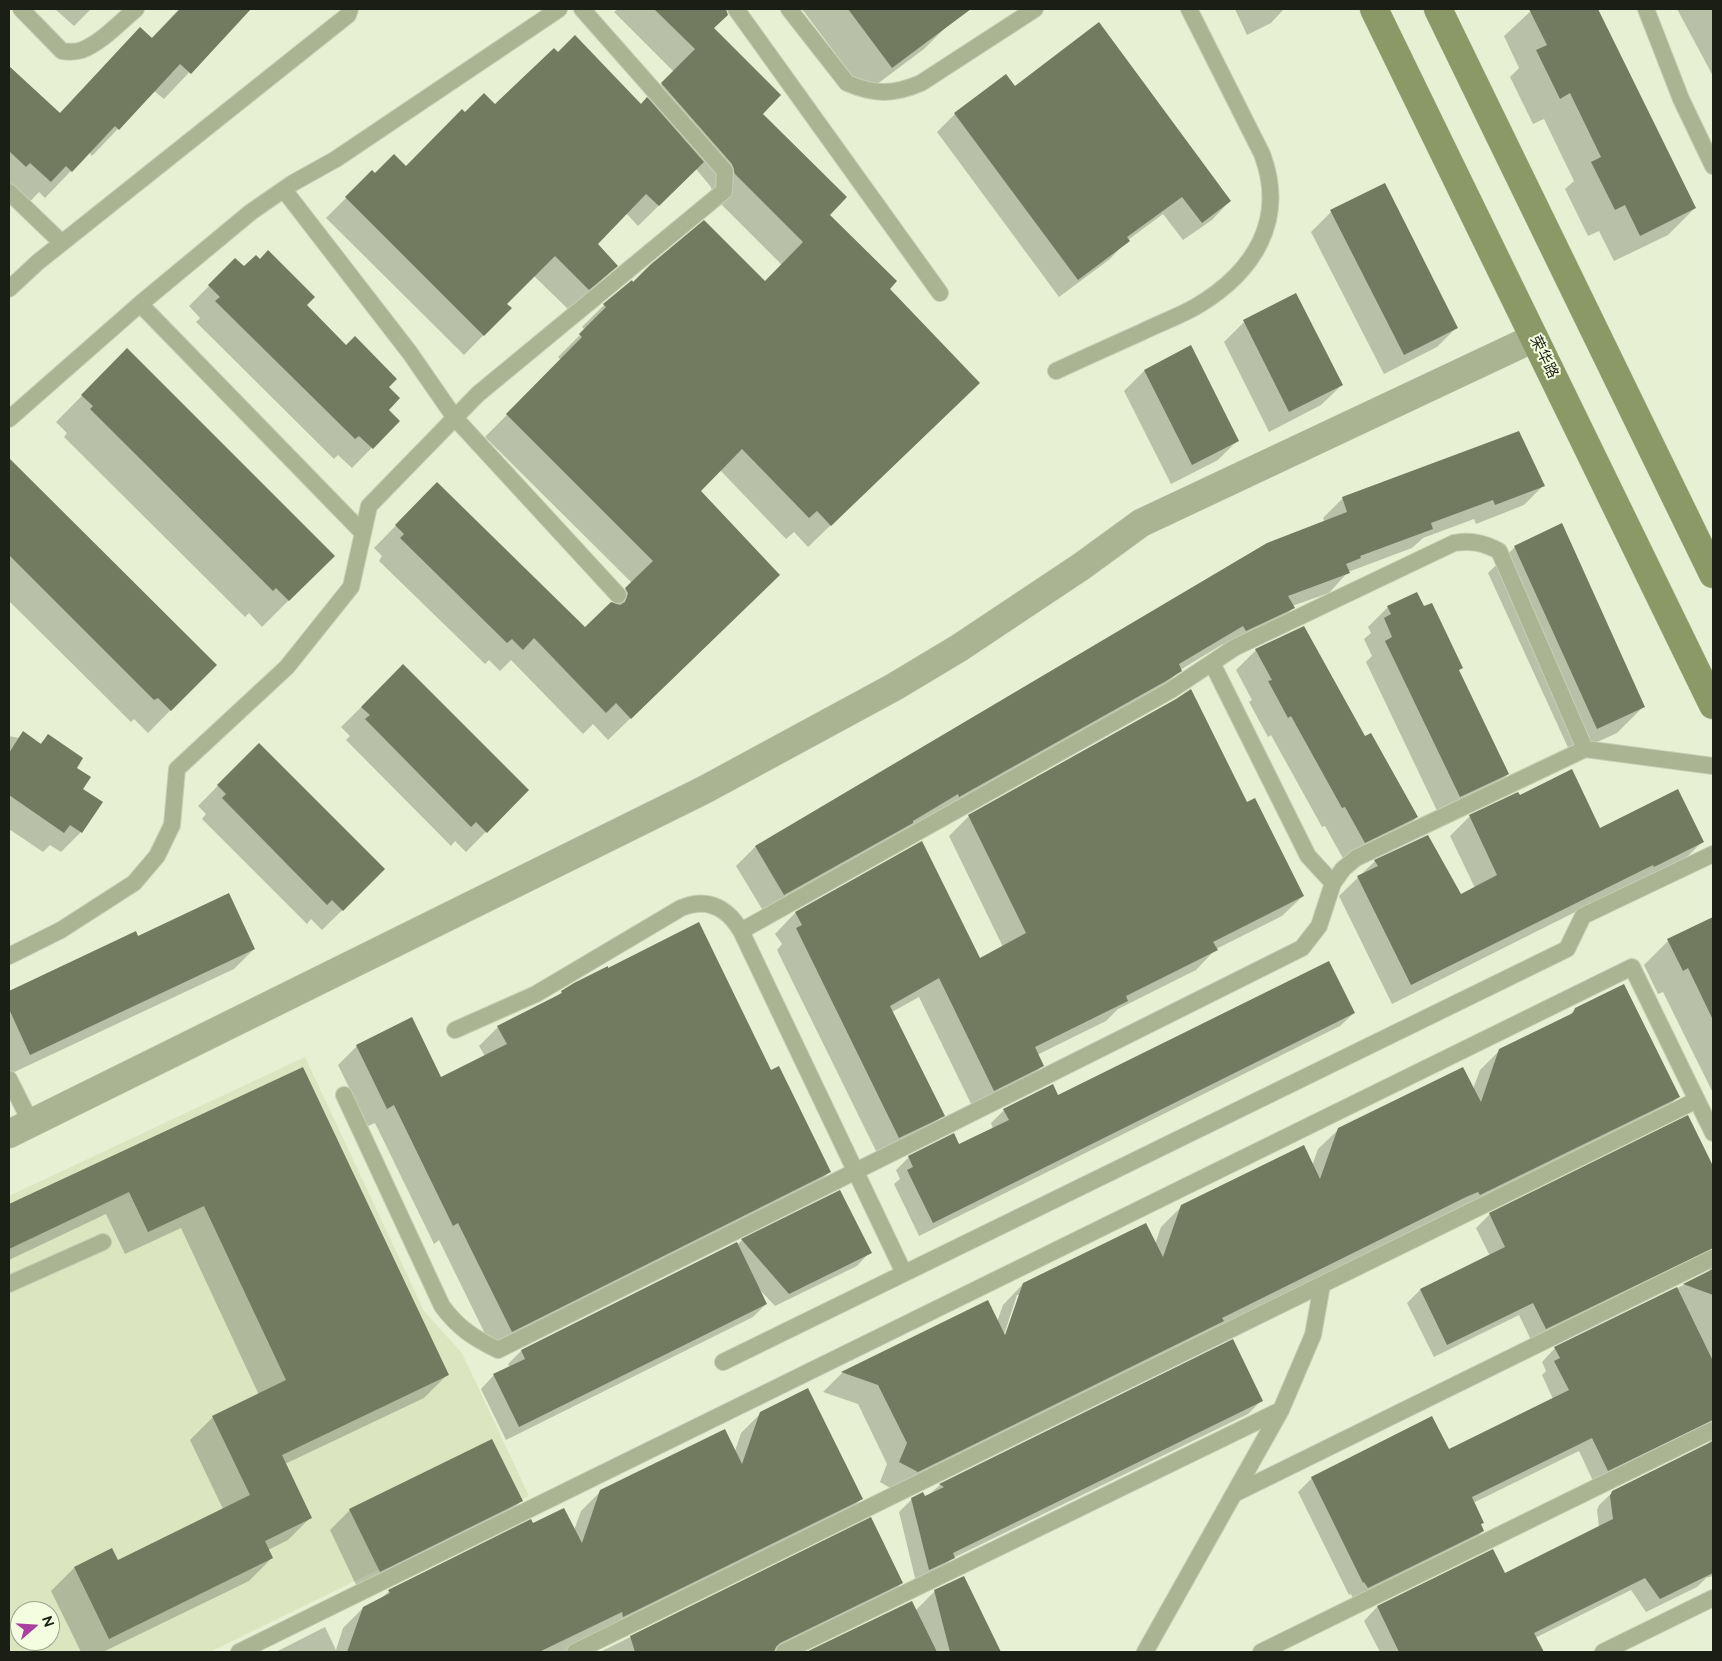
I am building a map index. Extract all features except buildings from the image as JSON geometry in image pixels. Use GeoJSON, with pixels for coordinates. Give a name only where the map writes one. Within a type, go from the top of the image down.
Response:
{"type":"FeatureCollection","features":[{"type":"Feature","properties":{"kind":"street","name":"荣华路"},"geometry":{"type":"LineString","coordinates":[[1374,9],[1713,705]]}},
{"type":"Feature","properties":{"kind":"street"},"geometry":{"type":"LineString","coordinates":[[1438,9],[1713,574]]}},
{"type":"Feature","properties":{"kind":"street"},"geometry":{"type":"LineString","coordinates":[[20,1128],[713,786],[894,687],[958,648],[1029,602],[1141,523],[1534,338]]}},
{"type":"Feature","properties":{"kind":"lane"},"geometry":{"type":"LineString","coordinates":[[21,9],[62,51],[72,52],[97,42],[136,9]]}},
{"type":"Feature","properties":{"kind":"lane"},"geometry":{"type":"LineString","coordinates":[[9,289],[62,243],[348,14],[350,9]]}},
{"type":"Feature","properties":{"kind":"lane"},"geometry":{"type":"LineString","coordinates":[[9,419],[140,304],[252,212],[284,190],[336,159],[559,9]]}},
{"type":"Feature","properties":{"kind":"lane"},"geometry":{"type":"LineString","coordinates":[[9,956],[61,930],[134,883],[157,856],[172,825],[177,769],[287,667],[351,587],[369,506],[478,394],[724,192],[725,171],[582,9]]}},
{"type":"Feature","properties":{"kind":"lane"},"geometry":{"type":"LineString","coordinates":[[736,9],[940,293]]}},
{"type":"Feature","properties":{"kind":"lane"},"geometry":{"type":"LineString","coordinates":[[789,9],[847,84],[875,92],[890,93],[906,90],[921,83],[1035,9]]}},
{"type":"Feature","properties":{"kind":"lane"},"geometry":{"type":"LineString","coordinates":[[1056,371],[1195,307],[1230,281],[1250,259],[1263,237],[1271,205],[1268,170],[1262,154],[1189,9]]}},
{"type":"Feature","properties":{"kind":"lane"},"geometry":{"type":"LineString","coordinates":[[1646,9],[1681,99],[1713,166]]}},
{"type":"Feature","properties":{"kind":"lane"},"geometry":{"type":"LineString","coordinates":[[284,190],[410,353],[455,418],[618,596]]}},
{"type":"Feature","properties":{"kind":"lane"},"geometry":{"type":"LineString","coordinates":[[9,192],[62,243]]}},
{"type":"Feature","properties":{"kind":"lane"},"geometry":{"type":"LineString","coordinates":[[140,304],[362,533]]}},
{"type":"Feature","properties":{"kind":"lane"},"geometry":{"type":"LineString","coordinates":[[741,931],[1162,695],[1234,648],[1454,543],[1464,541],[1476,542],[1488,545],[1499,551],[1585,749]]}},
{"type":"Feature","properties":{"kind":"lane"},"geometry":{"type":"LineString","coordinates":[[1212,663],[1308,856],[1333,883]]}},
{"type":"Feature","properties":{"kind":"lane"},"geometry":{"type":"LineString","coordinates":[[344,1096],[442,1306],[464,1330],[480,1342],[498,1350],[1302,948],[1319,926],[1333,883],[1343,869],[1356,858],[1585,749],[1713,766]]}},
{"type":"Feature","properties":{"kind":"lane"},"geometry":{"type":"LineString","coordinates":[[723,1362],[1567,949],[1583,916],[1713,854]]}},
{"type":"Feature","properties":{"kind":"lane"},"geometry":{"type":"LineString","coordinates":[[455,1030],[536,994],[681,908],[690,904],[711,904],[724,910],[734,919],[741,931],[904,1274]]}},
{"type":"Feature","properties":{"kind":"lane"},"geometry":{"type":"LineString","coordinates":[[239,1652],[1632,967],[1713,1133]]}},
{"type":"Feature","properties":{"kind":"lane"},"geometry":{"type":"LineString","coordinates":[[9,1079],[20,1128]]}},
{"type":"Feature","properties":{"kind":"lane"},"geometry":{"type":"LineString","coordinates":[[575,1652],[1697,1100]]}},
{"type":"Feature","properties":{"kind":"lane"},"geometry":{"type":"LineString","coordinates":[[9,1284],[103,1242]]}},
{"type":"Feature","properties":{"kind":"lane"},"geometry":{"type":"LineString","coordinates":[[1234,1494],[1713,1258]]}},
{"type":"Feature","properties":{"kind":"lane"},"geometry":{"type":"LineString","coordinates":[[1145,1652],[1281,1410],[1313,1335],[1322,1285]]}},
{"type":"Feature","properties":{"kind":"lane"},"geometry":{"type":"LineString","coordinates":[[784,1652],[1281,1410]]}},
{"type":"Feature","properties":{"kind":"lane"},"geometry":{"type":"LineString","coordinates":[[1261,1652],[1713,1430]]}},
{"type":"Feature","properties":{"kind":"lane"},"geometry":{"type":"LineString","coordinates":[[1604,1652],[1713,1598]]}},
{"type":"Feature","properties":{"kind":"shaded area"},"geometry":{"type":"Polygon","coordinates":[[[305,1057],[424,1311],[462,1353],[529,1496],[210,1652],[9,1652],[9,1196],[305,1057]]]}}]}
